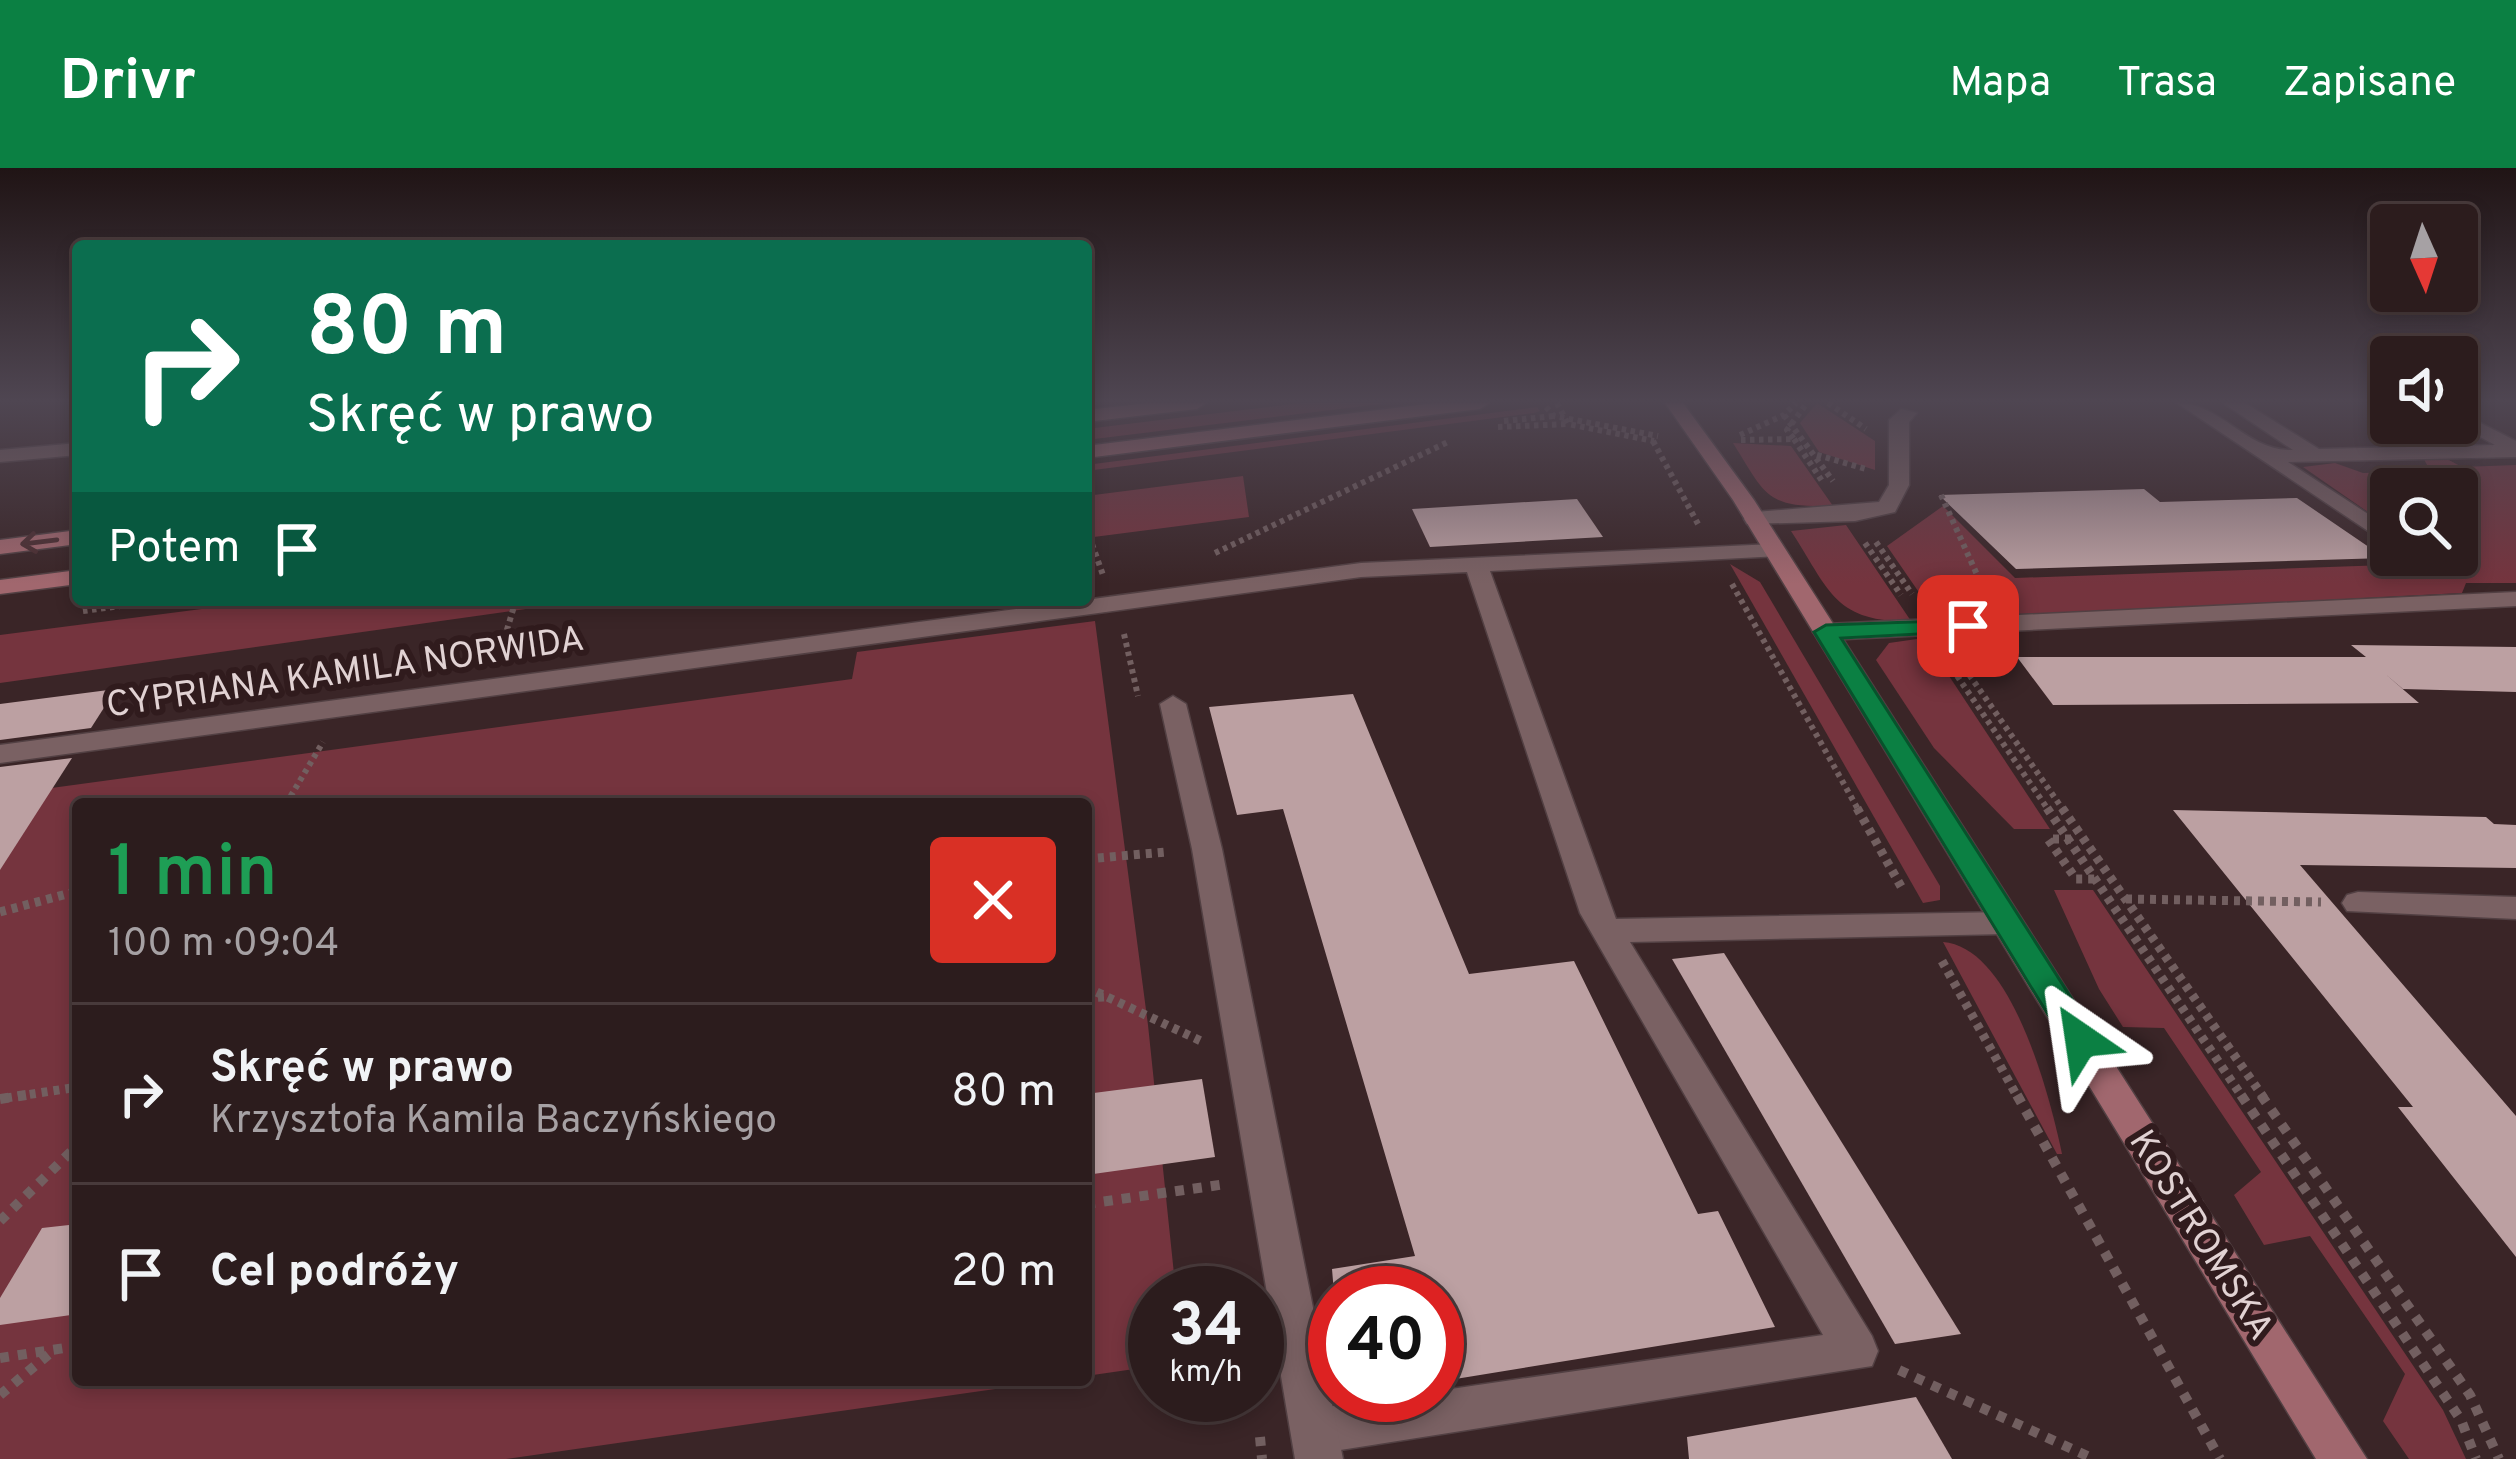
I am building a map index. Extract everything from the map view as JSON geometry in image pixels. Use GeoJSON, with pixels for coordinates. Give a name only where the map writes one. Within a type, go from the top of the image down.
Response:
{"type":"FeatureCollection","features":[{"type":"Feature","properties":{"kind":"street","name":"KOSTROMSKA"},"geometry":{"type":"LineString","coordinates":[[1716,463],[2343,1459]]}},
{"type":"Feature","properties":{"kind":"street"},"geometry":{"type":"LineString","coordinates":[[1755,519],[1850,514],[1887,507],[1896,497],[1897,463]]}},
{"type":"Feature","properties":{"kind":"street"},"geometry":{"type":"LineString","coordinates":[[2275,463],[2370,525]]}},
{"type":"Feature","properties":{"kind":"street"},"geometry":{"type":"LineString","coordinates":[[0,547],[72,538]]}},
{"type":"Feature","properties":{"kind":"street","name":"CYPRIANA KAMILA NORWIDA"},"geometry":{"type":"LineString","coordinates":[[1092,606],[1340,573],[1472,562],[1774,550]]}},
{"type":"Feature","properties":{"kind":"street"},"geometry":{"type":"LineString","coordinates":[[1173,704],[1207,849],[1317,1445],[1856,1351],[1596,913],[1484,582],[1472,562]]}},
{"type":"Feature","properties":{"kind":"street"},"geometry":{"type":"LineString","coordinates":[[0,587],[72,578]]}},
{"type":"Feature","properties":{"kind":"street"},"geometry":{"type":"LineString","coordinates":[[1826,632],[2516,599]]}},
{"type":"Feature","properties":{"kind":"street","name":"CYPRIANA KAMILA NORWIDA"},"geometry":{"type":"LineString","coordinates":[[0,754],[1092,606]]}},
{"type":"Feature","properties":{"kind":"street"},"geometry":{"type":"LineString","coordinates":[[2358,903],[2516,908]]}},
{"type":"Feature","properties":{"kind":"street"},"geometry":{"type":"LineString","coordinates":[[1607,931],[2006,922]]}},
{"type":"Feature","properties":{"kind":"path"},"geometry":{"type":"LineString","coordinates":[[1215,553],[1404,463]]}},
{"type":"Feature","properties":{"kind":"path"},"geometry":{"type":"LineString","coordinates":[[1812,463],[1827,488]]}},
{"type":"Feature","properties":{"kind":"path"},"geometry":{"type":"LineString","coordinates":[[1820,463],[1850,514],[2084,840],[2470,1396],[2499,1459]]}},
{"type":"Feature","properties":{"kind":"path"},"geometry":{"type":"LineString","coordinates":[[1844,463],[1898,479]]}},
{"type":"Feature","properties":{"kind":"path"},"geometry":{"type":"LineString","coordinates":[[1941,495],[1998,625]]}},
{"type":"Feature","properties":{"kind":"path"},"geometry":{"type":"LineString","coordinates":[[490,686],[514,606]]}},
{"type":"Feature","properties":{"kind":"path"},"geometry":{"type":"LineString","coordinates":[[1931,628],[2067,839],[2461,1420],[2476,1459]]}},
{"type":"Feature","properties":{"kind":"path"},"geometry":{"type":"LineString","coordinates":[[290,798],[345,705]]}},
{"type":"Feature","properties":{"kind":"path"},"geometry":{"type":"LineString","coordinates":[[2084,840],[2048,839],[2076,879],[2111,879]]}},
{"type":"Feature","properties":{"kind":"path"},"geometry":{"type":"LineString","coordinates":[[1092,859],[1173,851]]}},
{"type":"Feature","properties":{"kind":"path"},"geometry":{"type":"LineString","coordinates":[[0,912],[72,893]]}},
{"type":"Feature","properties":{"kind":"path"},"geometry":{"type":"LineString","coordinates":[[2125,899],[2358,903]]}},
{"type":"Feature","properties":{"kind":"path"},"geometry":{"type":"LineString","coordinates":[[1092,990],[1208,1045]]}},
{"type":"Feature","properties":{"kind":"path"},"geometry":{"type":"LineString","coordinates":[[1092,998],[1106,997]]}},
{"type":"Feature","properties":{"kind":"path"},"geometry":{"type":"LineString","coordinates":[[0,1100],[72,1088]]}},
{"type":"Feature","properties":{"kind":"path"},"geometry":{"type":"LineString","coordinates":[[0,1221],[72,1151]]}},
{"type":"Feature","properties":{"kind":"path"},"geometry":{"type":"LineString","coordinates":[[1092,1203],[1233,1183]]}},
{"type":"Feature","properties":{"kind":"path"},"geometry":{"type":"LineString","coordinates":[[0,1358],[72,1347]]}},
{"type":"Feature","properties":{"kind":"path"},"geometry":{"type":"LineString","coordinates":[[0,1395],[55,1350]]}},
{"type":"Feature","properties":{"kind":"path"},"geometry":{"type":"LineString","coordinates":[[1856,1351],[2094,1459]]}},
{"type":"Feature","properties":{"kind":"shaded area"},"geometry":{"type":"Polygon","coordinates":[[[1100,463],[1146,463],[1092,470],[1092,464],[1100,463]]]}},
{"type":"Feature","properties":{"kind":"shaded area"},"geometry":{"type":"Polygon","coordinates":[[[1746,463],[1803,463],[1833,506],[1781,501],[1746,463]]]}},
{"type":"Feature","properties":{"kind":"shaded area"},"geometry":{"type":"Polygon","coordinates":[[[2336,463],[2370,473],[2370,513],[2303,467],[2336,463]]]}},
{"type":"Feature","properties":{"kind":"shaded area"},"geometry":{"type":"Polygon","coordinates":[[[2426,463],[2516,465],[2516,583],[2466,583],[2462,593],[1938,620],[1887,546],[1943,506],[2015,578],[2370,566],[2370,576],[2478,576],[2478,468],[2428,468],[2426,463]]]}},
{"type":"Feature","properties":{"kind":"shaded area"},"geometry":{"type":"Polygon","coordinates":[[[1243,476],[1249,517],[1092,537],[1092,495],[1243,476]]]}},
{"type":"Feature","properties":{"kind":"shaded area"},"geometry":{"type":"Polygon","coordinates":[[[1846,525],[1911,621],[1885,620],[1849,609],[1825,585],[1791,531],[1846,525]]]}},
{"type":"Feature","properties":{"kind":"shaded area"},"geometry":{"type":"Polygon","coordinates":[[[1730,564],[1760,582],[1940,886],[1940,900],[1923,903],[1730,564]]]}},
{"type":"Feature","properties":{"kind":"shaded area"},"geometry":{"type":"Polygon","coordinates":[[[225,606],[547,606],[0,683],[0,635],[225,606]]]}},
{"type":"Feature","properties":{"kind":"shaded area"},"geometry":{"type":"Polygon","coordinates":[[[1095,621],[1148,1025],[1173,1266],[1128,1266],[1128,1370],[1092,1375],[1092,798],[72,798],[72,1386],[1016,1386],[506,1459],[0,1459],[0,795],[852,679],[857,652],[1095,621]]]}},
{"type":"Feature","properties":{"kind":"shaded area"},"geometry":{"type":"Polygon","coordinates":[[[1924,638],[2050,829],[2014,829],[1934,748],[1876,660],[1889,643],[1924,638]]]}},
{"type":"Feature","properties":{"kind":"shaded area"},"geometry":{"type":"Polygon","coordinates":[[[2054,890],[2093,890],[2443,1410],[2466,1459],[2409,1459],[2383,1421],[2405,1374],[2310,1236],[2264,1245],[2234,1195],[2261,1172],[2164,1028],[2123,1027],[2099,989],[2054,890]]]}},
{"type":"Feature","properties":{"kind":"shaded area"},"geometry":{"type":"Polygon","coordinates":[[[1943,942],[1967,950],[1989,969],[2008,996],[2037,1063],[2062,1154],[2057,1154],[1943,942]]]}},
{"type":"Feature","properties":{"kind":"building"},"geometry":{"type":"Polygon","coordinates":[[[2144,489],[2160,502],[2297,498],[2370,548],[2370,558],[2016,569],[1939,495],[2144,489]]]}},
{"type":"Feature","properties":{"kind":"building"},"geometry":{"type":"Polygon","coordinates":[[[1577,499],[1603,537],[1430,547],[1412,509],[1577,499]]]}},
{"type":"Feature","properties":{"kind":"building"},"geometry":{"type":"Polygon","coordinates":[[[2351,645],[2516,647],[2516,692],[2403,689],[2384,673],[2419,703],[2053,705],[2017,657],[2366,657],[2351,645]]]}},
{"type":"Feature","properties":{"kind":"building"},"geometry":{"type":"Polygon","coordinates":[[[116,689],[91,728],[0,740],[0,704],[116,689]]]}},
{"type":"Feature","properties":{"kind":"building"},"geometry":{"type":"Polygon","coordinates":[[[1353,694],[1469,974],[1574,961],[1698,1214],[1718,1211],[1775,1327],[1464,1378],[1464,1266],[1351,1266],[1415,1256],[1283,809],[1237,815],[1209,707],[1353,694]]]}},
{"type":"Feature","properties":{"kind":"building"},"geometry":{"type":"Polygon","coordinates":[[[72,758],[0,870],[0,767],[72,758]]]}},
{"type":"Feature","properties":{"kind":"building"},"geometry":{"type":"Polygon","coordinates":[[[2173,810],[2486,817],[2494,824],[2516,825],[2516,868],[2300,865],[2516,1116],[2516,1257],[2398,1107],[2413,1107],[2173,810]]]}},
{"type":"Feature","properties":{"kind":"building"},"geometry":{"type":"Polygon","coordinates":[[[1724,953],[1961,1334],[1895,1344],[1672,959],[1724,953]]]}},
{"type":"Feature","properties":{"kind":"building"},"geometry":{"type":"Polygon","coordinates":[[[1202,1079],[1215,1157],[1092,1174],[1092,1093],[1202,1079]]]}},
{"type":"Feature","properties":{"kind":"building"},"geometry":{"type":"Polygon","coordinates":[[[72,1225],[72,1315],[0,1325],[0,1298],[42,1228],[72,1225]]]}},
{"type":"Feature","properties":{"kind":"building"},"geometry":{"type":"Polygon","coordinates":[[[1916,1397],[1952,1459],[1689,1459],[1687,1437],[1916,1397]]]}},
{"type":"Feature","properties":{"kind":"route"},"geometry":{"type":"LineString","coordinates":[[1968,626],[1826,632],[2081,1040]]}}]}
